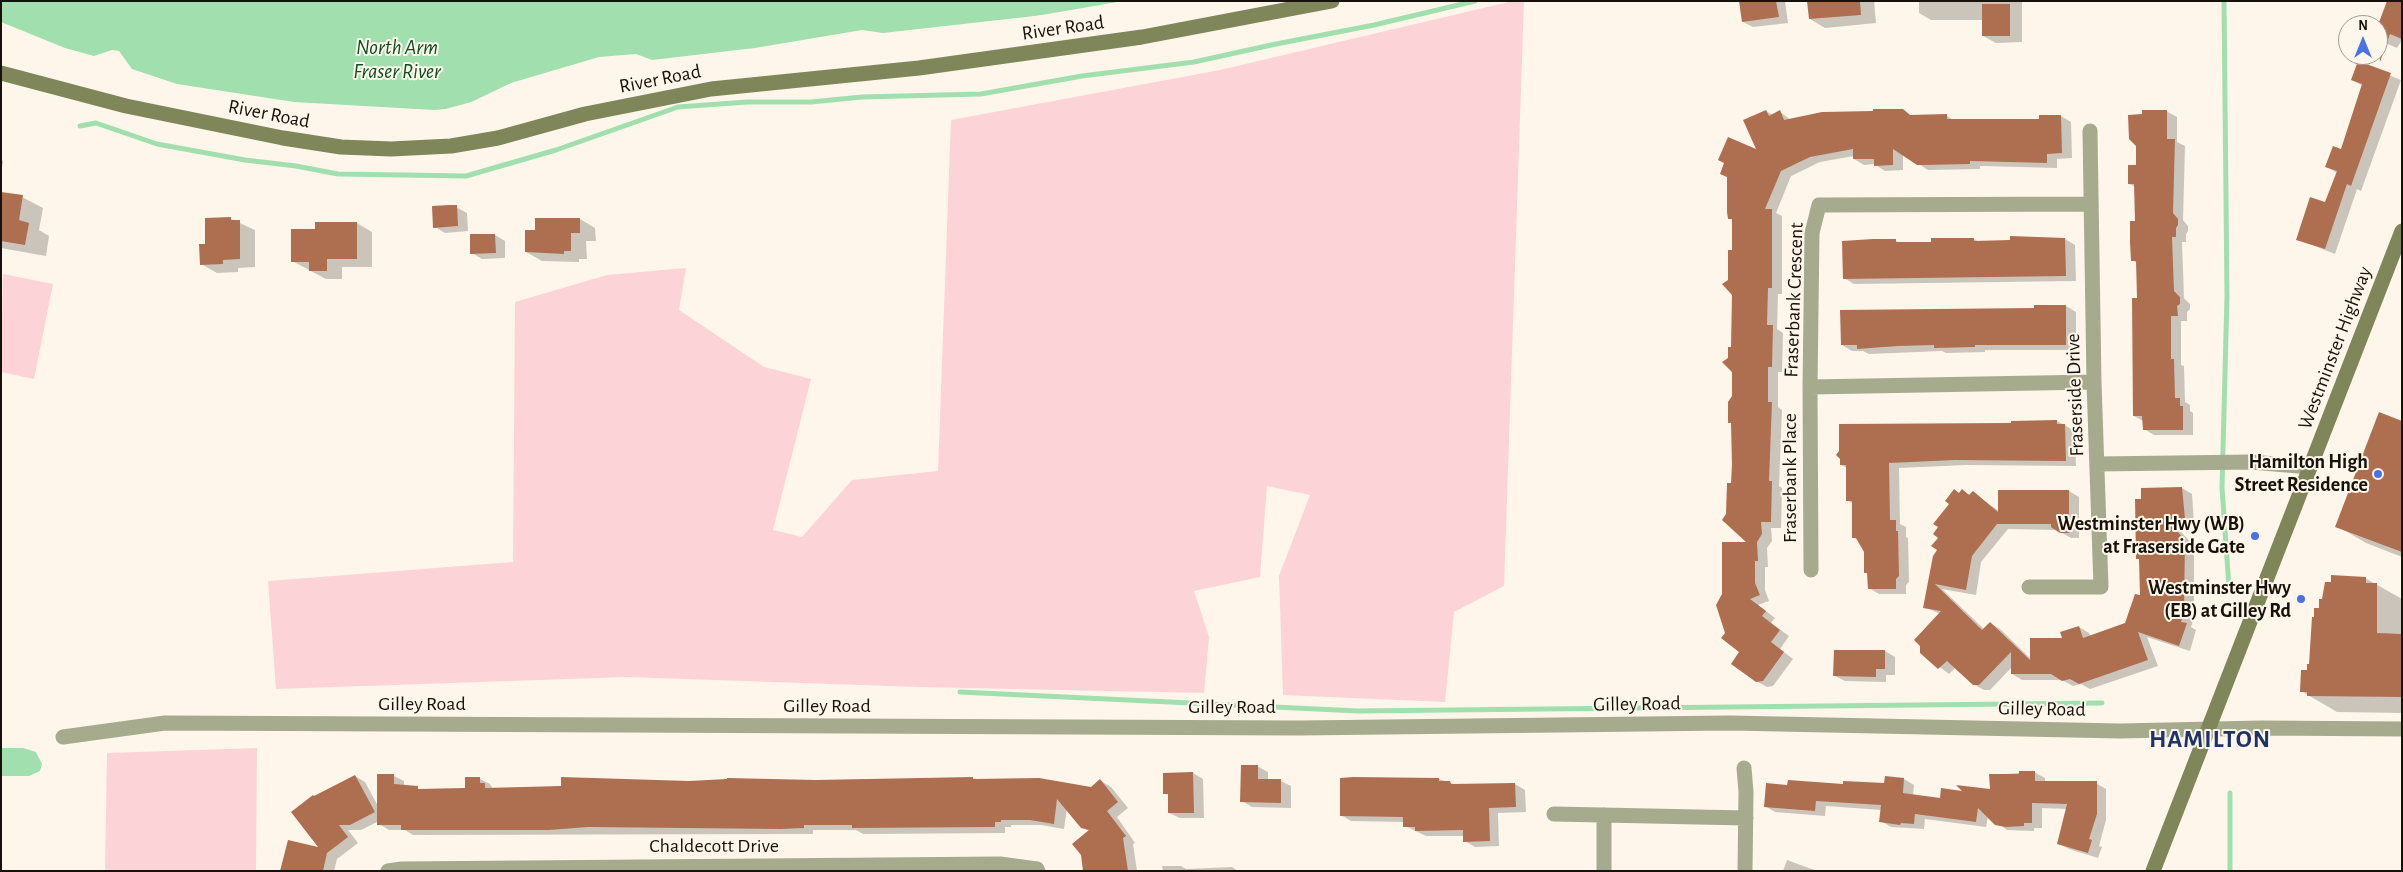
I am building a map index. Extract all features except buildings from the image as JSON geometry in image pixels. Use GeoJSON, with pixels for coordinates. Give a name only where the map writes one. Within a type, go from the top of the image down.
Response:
{"type":"FeatureCollection","features":[{"type":"Feature","properties":{"kind":"street","name":"River Road"},"geometry":{"type":"LineString","coordinates":[[1,73],[126,106],[283,138],[341,147],[391,149],[451,146],[498,138],[585,114],[711,88],[919,68],[1103,43],[1303,8],[1332,1]]}},
{"type":"Feature","properties":{"kind":"street","name":"Fraserside Drive"},"geometry":{"type":"LineString","coordinates":[[2029,587],[2101,587],[2094,382],[2090,131]]}},
{"type":"Feature","properties":{"kind":"street","name":"Fraserbank Crescent"},"geometry":{"type":"LineString","coordinates":[[2091,204],[1819,205],[1812,233],[1810,387],[2094,382]]}},
{"type":"Feature","properties":{"kind":"street","name":"Westminster Highway"},"geometry":{"type":"LineString","coordinates":[[2153,871],[2402,231]]}},
{"type":"Feature","properties":{"kind":"street","name":"Fraserbank Place"},"geometry":{"type":"LineString","coordinates":[[1810,387],[1811,570]]}},
{"type":"Feature","properties":{"kind":"street"},"geometry":{"type":"LineString","coordinates":[[2097,464],[2251,462],[2310,467]]}},
{"type":"Feature","properties":{"kind":"street","name":"Gilley Road"},"geometry":{"type":"LineString","coordinates":[[63,736],[165,723],[1280,728],[1730,723],[2120,731],[2402,729]]}},
{"type":"Feature","properties":{"kind":"street"},"geometry":{"type":"LineString","coordinates":[[1744,768],[1746,818],[1745,871]]}},
{"type":"Feature","properties":{"kind":"street"},"geometry":{"type":"LineString","coordinates":[[1554,814],[1746,818]]}},
{"type":"Feature","properties":{"kind":"street"},"geometry":{"type":"LineString","coordinates":[[1604,815],[1604,871]]}},
{"type":"Feature","properties":{"kind":"street","name":"Chaldecott Drive"},"geometry":{"type":"LineString","coordinates":[[388,871],[402,868],[1000,864],[1037,868],[1038,871]]}},
{"type":"Feature","properties":{"kind":"shaded area"},"geometry":{"type":"Polygon","coordinates":[[[1513,1],[1524,1],[1504,586],[1454,612],[1445,702],[1283,695],[1279,576],[1310,495],[1267,486],[1260,577],[1194,591],[1209,637],[1204,693],[918,687],[627,677],[276,689],[268,581],[513,562],[515,302],[607,275],[686,268],[679,310],[764,367],[811,379],[773,530],[802,537],[852,480],[938,471],[951,120],[1220,70],[1513,1]]]}},
{"type":"Feature","properties":{"kind":"shaded area"},"geometry":{"type":"Polygon","coordinates":[[[3,274],[53,284],[34,379],[1,372],[3,274]]]}},
{"type":"Feature","properties":{"kind":"shaded area"},"geometry":{"type":"Polygon","coordinates":[[[257,748],[256,871],[105,871],[107,753],[257,748]]]}},
{"type":"Feature","properties":{"kind":"water","name":"North Arm Fraser River"},"geometry":{"type":"Polygon","coordinates":[[[1,1],[1123,1],[1019,19],[543,83],[404,120],[250,105],[105,71],[1,32],[1,1]]]}},
{"type":"Feature","properties":{"kind":"water"},"geometry":{"type":"Polygon","coordinates":[[[1,748],[23,748],[36,752],[42,764],[40,771],[29,776],[1,776],[1,748]]]}},
{"type":"Feature","properties":{"kind":"pier"},"geometry":{"type":"Polygon","coordinates":[[[1088,10],[543,86],[404,123],[250,107],[104,73],[1,35],[1,22],[65,48],[94,56],[112,50],[119,51],[132,69],[177,84],[294,102],[434,110],[459,108],[511,83],[599,57],[636,54],[652,60],[755,48],[862,30],[883,33],[1088,10]]]}},
{"type":"Feature","properties":{"kind":"waterway"},"geometry":{"type":"LineString","coordinates":[[80,126],[96,123],[157,144],[338,174],[466,176],[556,150],[678,107],[747,102],[811,102],[862,97],[981,94],[1082,76],[1194,62],[1374,25],[1475,1]]}},
{"type":"Feature","properties":{"kind":"waterway"},"geometry":{"type":"LineString","coordinates":[[2224,1],[2227,296],[2222,488],[2229,587]]}},
{"type":"Feature","properties":{"kind":"waterway"},"geometry":{"type":"LineString","coordinates":[[960,692],[1358,711],[2102,703]]}},
{"type":"Feature","properties":{"kind":"waterway"},"geometry":{"type":"LineString","coordinates":[[2230,793],[2230,871]]}},
{"type":"Feature","properties":{"kind":"place","name":"Hamilton High Street Residence"},"geometry":{"type":"Point","coordinates":[2378,474]}},
{"type":"Feature","properties":{"kind":"place","name":"Westminster Hwy (WB) at Fraserside Gate"},"geometry":{"type":"Point","coordinates":[2255,536]}},
{"type":"Feature","properties":{"kind":"place","name":"Westminster Hwy (EB) at Gilley Rd"},"geometry":{"type":"Point","coordinates":[2301,599]}},
{"type":"Feature","properties":{"kind":"district","name":"HAMILTON"},"geometry":{"type":"Point","coordinates":[2210,739]}}]}
